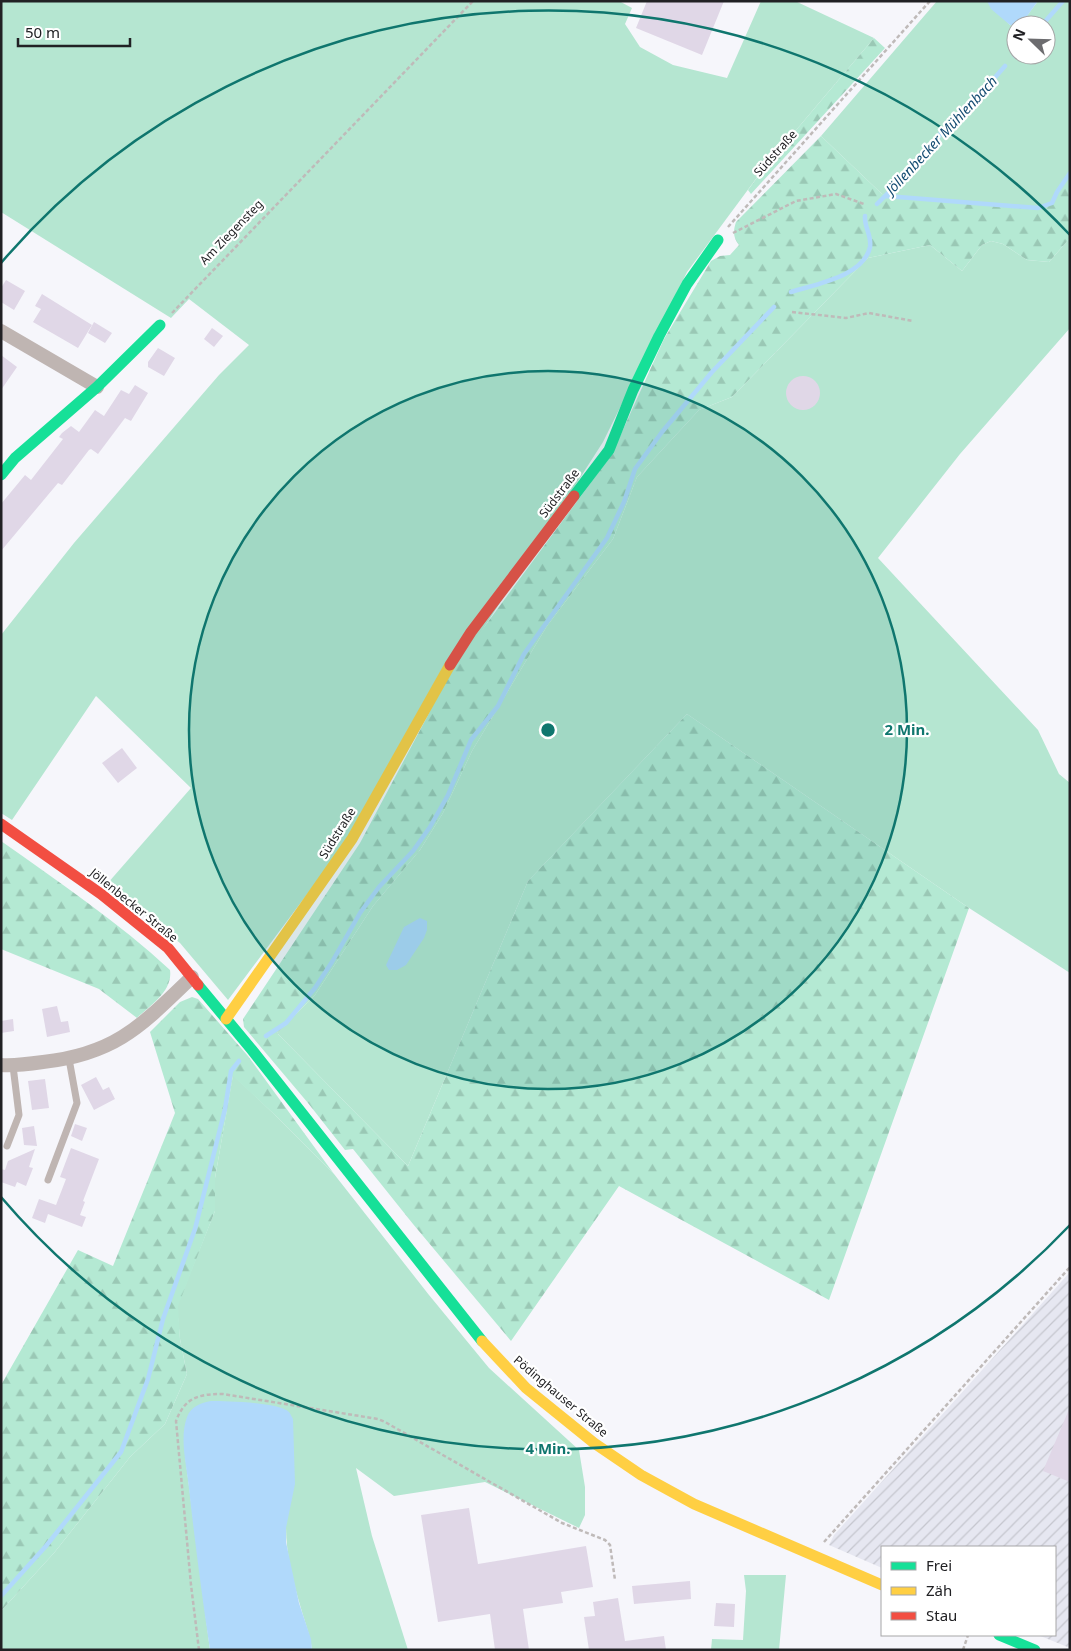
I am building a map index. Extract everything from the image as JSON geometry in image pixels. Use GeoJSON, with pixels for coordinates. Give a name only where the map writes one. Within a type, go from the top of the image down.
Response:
{"type":"FeatureCollection","features":[{"type":"Feature","properties":{"kind":"main road","name":"Südstraße"},"geometry":{"type":"LineString","coordinates":[[226,1019],[352,839],[446,671],[471,632],[609,450],[633,390],[659,336],[687,284],[718,240]]}},
{"type":"Feature","properties":{"kind":"main road"},"geometry":{"type":"LineString","coordinates":[[1,475],[16,458],[97,387],[160,325]]}},
{"type":"Feature","properties":{"kind":"main road","name":"Jöllenbecker Straße"},"geometry":{"type":"LineString","coordinates":[[1,824],[109,900],[168,948],[252,1050]]}},
{"type":"Feature","properties":{"kind":"main road","name":"Pödinghauser Straße"},"geometry":{"type":"LineString","coordinates":[[252,1050],[481,1340],[526,1388],[594,1442],[641,1475],[694,1504],[881,1586]]}},
{"type":"Feature","properties":{"kind":"main road"},"geometry":{"type":"LineString","coordinates":[[1001,1636],[1035,1650]]}},
{"type":"Feature","properties":{"kind":"street"},"geometry":{"type":"LineString","coordinates":[[1,330],[97,387]]}},
{"type":"Feature","properties":{"kind":"street"},"geometry":{"type":"LineString","coordinates":[[7,1065],[69,1059],[102,1048],[125,1037],[148,1019],[192,977]]}},
{"type":"Feature","properties":{"kind":"lane"},"geometry":{"type":"LineString","coordinates":[[48,1180],[77,1103],[69,1059]]}},
{"type":"Feature","properties":{"kind":"lane"},"geometry":{"type":"LineString","coordinates":[[7,1065],[19,1115],[8,1146]]}},
{"type":"Feature","properties":{"kind":"path","name":"Am Ziegensteg"},"geometry":{"type":"LineString","coordinates":[[160,325],[473,1]]}},
{"type":"Feature","properties":{"kind":"path","name":"Südstraße"},"geometry":{"type":"LineString","coordinates":[[718,240],[930,1]]}},
{"type":"Feature","properties":{"kind":"path"},"geometry":{"type":"LineString","coordinates":[[718,240],[796,202],[836,194],[864,204]]}},
{"type":"Feature","properties":{"kind":"path"},"geometry":{"type":"LineString","coordinates":[[792,312],[846,318],[869,313],[913,322]]}},
{"type":"Feature","properties":{"kind":"path"},"geometry":{"type":"LineString","coordinates":[[812,1556],[1070,1267]]}},
{"type":"Feature","properties":{"kind":"path"},"geometry":{"type":"LineString","coordinates":[[199,1650],[176,1422],[179,1413],[196,1396],[222,1394],[378,1419],[385,1422],[562,1523],[605,1540],[610,1545],[615,1580]]}},
{"type":"Feature","properties":{"kind":"path"},"geometry":{"type":"LineString","coordinates":[[963,1650],[968,1636]]}},
{"type":"Feature","properties":{"kind":"shaded area"},"geometry":{"type":"Polygon","coordinates":[[[1070,1272],[1070,1648],[1040,1636],[1056,1636],[1056,1546],[881,1546],[881,1568],[829,1545],[834,1535],[1070,1272]]]}},
{"type":"Feature","properties":{"kind":"green space"},"geometry":{"type":"Polygon","coordinates":[[[1,1],[619,1],[632,8],[625,24],[640,47],[673,65],[727,78],[761,1],[795,1],[874,38],[764,168],[687,272],[603,442],[349,838],[228,1000],[180,943],[107,884],[191,788],[96,696],[12,820],[1,813],[1,635],[74,543],[219,375],[249,345],[189,299],[171,318],[1,212],[1,1]]]}},
{"type":"Feature","properties":{"kind":"green space"},"geometry":{"type":"Polygon","coordinates":[[[937,1],[987,1],[1006,21],[1006,65],[1056,65],[1056,15],[1028,15],[1038,1],[1070,1],[1070,174],[1057,192],[1053,203],[1037,209],[882,194],[821,136],[937,1]]]}},
{"type":"Feature","properties":{"kind":"green space"},"geometry":{"type":"Polygon","coordinates":[[[874,38],[885,48],[751,194],[748,190],[764,168],[874,38]]]}},
{"type":"Feature","properties":{"kind":"green space"},"geometry":{"type":"Polygon","coordinates":[[[821,136],[882,194],[1037,209],[1053,203],[1057,192],[1070,174],[1070,238],[1049,262],[1027,260],[1003,244],[991,241],[982,245],[962,271],[930,245],[868,258],[732,397],[699,410],[637,477],[613,539],[547,626],[472,751],[443,813],[420,850],[373,906],[315,995],[277,1033],[408,1166],[528,881],[687,714],[969,908],[829,1300],[619,1186],[511,1341],[353,1149],[345,1150],[244,1027],[243,1019],[360,843],[451,672],[612,454],[664,339],[711,261],[720,256],[730,255],[739,245],[734,234],[736,222],[821,136]]]}},
{"type":"Feature","properties":{"kind":"green space"},"geometry":{"type":"Polygon","coordinates":[[[1070,238],[1070,328],[960,454],[878,558],[1038,730],[1059,774],[1070,783],[1070,973],[969,908],[687,714],[528,881],[408,1166],[277,1033],[315,995],[373,906],[420,850],[443,813],[472,751],[547,626],[613,539],[637,477],[699,410],[732,397],[868,258],[930,245],[962,271],[982,245],[991,241],[1003,244],[1027,260],[1049,262],[1070,238]]]}},
{"type":"Feature","properties":{"kind":"green space"},"geometry":{"type":"Polygon","coordinates":[[[1,841],[109,919],[170,970],[170,978],[165,991],[137,1018],[99,989],[1,949],[1,841]]]}},
{"type":"Feature","properties":{"kind":"green space"},"geometry":{"type":"Polygon","coordinates":[[[192,997],[198,999],[248,1056],[334,1174],[233,1076],[215,1178],[215,1211],[178,1306],[180,1339],[187,1374],[165,1424],[130,1457],[54,1553],[1,1611],[1,1385],[78,1250],[113,1266],[175,1113],[150,1032],[180,1002],[192,997]]]}},
{"type":"Feature","properties":{"kind":"green space"},"geometry":{"type":"Polygon","coordinates":[[[233,1075],[334,1174],[489,1368],[579,1450],[585,1487],[585,1515],[579,1528],[485,1482],[394,1496],[356,1468],[372,1536],[408,1650],[312,1650],[290,1567],[286,1528],[185,1455],[210,1650],[1,1650],[1,1611],[54,1553],[130,1457],[165,1424],[187,1374],[180,1339],[177,1306],[215,1211],[215,1178],[233,1075]]]}},
{"type":"Feature","properties":{"kind":"green space"},"geometry":{"type":"Polygon","coordinates":[[[744,1575],[786,1575],[779,1650],[711,1650],[712,1639],[743,1640],[746,1591],[744,1575]]]}},
{"type":"Feature","properties":{"kind":"water"},"geometry":{"type":"Polygon","coordinates":[[[987,1],[1038,1],[1028,15],[1006,15],[1006,22],[991,9],[987,1]]]}},
{"type":"Feature","properties":{"kind":"water"},"geometry":{"type":"Polygon","coordinates":[[[420,918],[427,921],[427,930],[424,938],[406,965],[397,970],[389,970],[386,965],[404,927],[420,918]]]}},
{"type":"Feature","properties":{"kind":"water"},"geometry":{"type":"Polygon","coordinates":[[[211,1401],[275,1406],[289,1412],[293,1419],[295,1484],[286,1528],[286,1542],[299,1603],[311,1639],[312,1650],[210,1650],[184,1453],[184,1434],[187,1417],[191,1410],[211,1401]]]}},
{"type":"Feature","properties":{"kind":"building"},"geometry":{"type":"Polygon","coordinates":[[[647,1],[724,1],[702,55],[636,28],[647,1]]]}},
{"type":"Feature","properties":{"kind":"building"},"geometry":{"type":"Polygon","coordinates":[[[6,280],[25,291],[14,310],[1,302],[1,288],[6,280]]]}},
{"type":"Feature","properties":{"kind":"building"},"geometry":{"type":"Polygon","coordinates":[[[42,294],[92,325],[78,348],[33,322],[41,309],[35,306],[42,294]]]}},
{"type":"Feature","properties":{"kind":"building"},"geometry":{"type":"Polygon","coordinates":[[[94,322],[112,333],[105,343],[88,333],[94,322]]]}},
{"type":"Feature","properties":{"kind":"building"},"geometry":{"type":"Polygon","coordinates":[[[212,328],[223,336],[214,347],[204,339],[212,328]]]}},
{"type":"Feature","properties":{"kind":"building"},"geometry":{"type":"Polygon","coordinates":[[[158,348],[175,358],[164,376],[148,367],[148,362],[158,348]]]}},
{"type":"Feature","properties":{"kind":"building"},"geometry":{"type":"Polygon","coordinates":[[[1,355],[17,367],[1,390],[1,355]]]}},
{"type":"Feature","properties":{"kind":"building"},"geometry":{"type":"Polygon","coordinates":[[[803,376],[810,377],[815,381],[819,386],[819,400],[815,405],[810,409],[803,410],[796,409],[791,405],[787,400],[786,393],[787,386],[791,381],[796,377],[803,376]]]}},
{"type":"Feature","properties":{"kind":"building"},"geometry":{"type":"Polygon","coordinates":[[[135,385],[148,393],[131,421],[125,418],[98,454],[91,449],[89,450],[62,485],[58,483],[1,551],[1,504],[25,475],[31,480],[63,439],[59,437],[62,433],[71,426],[79,432],[95,410],[104,416],[121,390],[129,394],[135,385]]]}},
{"type":"Feature","properties":{"kind":"building"},"geometry":{"type":"Polygon","coordinates":[[[122,748],[137,768],[118,783],[102,763],[122,748]]]}},
{"type":"Feature","properties":{"kind":"building"},"geometry":{"type":"Polygon","coordinates":[[[57,1006],[61,1022],[68,1021],[70,1032],[47,1037],[42,1009],[57,1006]]]}},
{"type":"Feature","properties":{"kind":"building"},"geometry":{"type":"Polygon","coordinates":[[[13,1019],[14,1031],[1,1033],[1,1021],[13,1019]]]}},
{"type":"Feature","properties":{"kind":"building"},"geometry":{"type":"Polygon","coordinates":[[[96,1077],[103,1090],[109,1087],[115,1099],[94,1110],[81,1085],[96,1077]]]}},
{"type":"Feature","properties":{"kind":"building"},"geometry":{"type":"Polygon","coordinates":[[[45,1079],[49,1108],[32,1110],[28,1081],[45,1079]]]}},
{"type":"Feature","properties":{"kind":"building"},"geometry":{"type":"Polygon","coordinates":[[[75,1124],[87,1128],[82,1141],[71,1136],[75,1124]]]}},
{"type":"Feature","properties":{"kind":"building"},"geometry":{"type":"Polygon","coordinates":[[[34,1126],[37,1146],[24,1145],[22,1128],[34,1126]]]}},
{"type":"Feature","properties":{"kind":"building"},"geometry":{"type":"Polygon","coordinates":[[[71,1148],[99,1159],[83,1201],[85,1202],[80,1215],[86,1217],[82,1227],[48,1214],[45,1223],[32,1218],[39,1199],[56,1205],[66,1179],[60,1177],[71,1148]]]}},
{"type":"Feature","properties":{"kind":"building"},"geometry":{"type":"Polygon","coordinates":[[[35,1149],[29,1167],[33,1168],[26,1186],[17,1182],[15,1187],[1,1182],[1,1169],[5,1170],[8,1161],[35,1149]]]}},
{"type":"Feature","properties":{"kind":"building"},"geometry":{"type":"Polygon","coordinates":[[[1070,1407],[1070,1482],[1043,1471],[1070,1407]]]}},
{"type":"Feature","properties":{"kind":"building"},"geometry":{"type":"Polygon","coordinates":[[[469,1508],[478,1564],[586,1546],[593,1587],[561,1592],[563,1603],[523,1609],[529,1650],[495,1650],[490,1614],[438,1622],[421,1515],[469,1508]]]}},
{"type":"Feature","properties":{"kind":"building"},"geometry":{"type":"Polygon","coordinates":[[[690,1581],[691,1599],[634,1604],[632,1586],[690,1581]]]}},
{"type":"Feature","properties":{"kind":"building"},"geometry":{"type":"Polygon","coordinates":[[[618,1598],[625,1641],[664,1636],[666,1650],[589,1650],[584,1617],[595,1616],[593,1602],[618,1598]]]}},
{"type":"Feature","properties":{"kind":"building"},"geometry":{"type":"Polygon","coordinates":[[[716,1603],[735,1604],[734,1627],[714,1626],[716,1603]]]}},
{"type":"Feature","properties":{"kind":"waterway","name":"Jöllenbecker Mühlenbach"},"geometry":{"type":"LineString","coordinates":[[1051,15],[1063,1]]}},
{"type":"Feature","properties":{"kind":"waterway","name":"Jöllenbecker Mühlenbach"},"geometry":{"type":"LineString","coordinates":[[877,204],[930,151],[942,131],[956,122],[1005,66]]}},
{"type":"Feature","properties":{"kind":"waterway"},"geometry":{"type":"LineString","coordinates":[[886,196],[1038,208],[1052,203],[1070,173]]}},
{"type":"Feature","properties":{"kind":"waterway","name":"Jöllenbecker Mühlenbach"},"geometry":{"type":"LineString","coordinates":[[791,292],[838,277],[859,265],[866,257],[870,247],[865,216]]}},
{"type":"Feature","properties":{"kind":"waterway"},"geometry":{"type":"LineString","coordinates":[[266,1036],[286,1023],[315,988],[360,913],[379,887],[413,851],[430,827],[448,795],[471,740],[498,706],[524,654],[607,538],[624,502],[635,469],[662,432],[712,372],[774,307]]}},
{"type":"Feature","properties":{"kind":"waterway"},"geometry":{"type":"LineString","coordinates":[[1,1596],[46,1546],[121,1452],[148,1379],[163,1319],[195,1229],[225,1109],[231,1071],[239,1061]]}},
{"type":"Feature","properties":{"kind":"traffic: fast"},"geometry":{"type":"LineString","coordinates":[[574,496],[609,450],[633,390],[659,336],[687,284],[718,240]]}},
{"type":"Feature","properties":{"kind":"traffic: fast"},"geometry":{"type":"LineString","coordinates":[[1,475],[15,458],[97,387],[160,325]]}},
{"type":"Feature","properties":{"kind":"traffic: fast"},"geometry":{"type":"LineString","coordinates":[[198,985],[252,1050],[482,1341]]}},
{"type":"Feature","properties":{"kind":"traffic: fast"},"geometry":{"type":"LineString","coordinates":[[1001,1636],[1035,1650]]}},
{"type":"Feature","properties":{"kind":"traffic: slow"},"geometry":{"type":"LineString","coordinates":[[226,1019],[352,839],[450,665]]}},
{"type":"Feature","properties":{"kind":"traffic: slow"},"geometry":{"type":"LineString","coordinates":[[482,1341],[526,1388],[594,1443],[641,1475],[694,1504],[881,1585]]}},
{"type":"Feature","properties":{"kind":"traffic: jam"},"geometry":{"type":"LineString","coordinates":[[450,665],[471,632],[574,496]]}},
{"type":"Feature","properties":{"kind":"traffic: jam"},"geometry":{"type":"LineString","coordinates":[[1,824],[101,894],[168,948],[198,985]]}}]}
